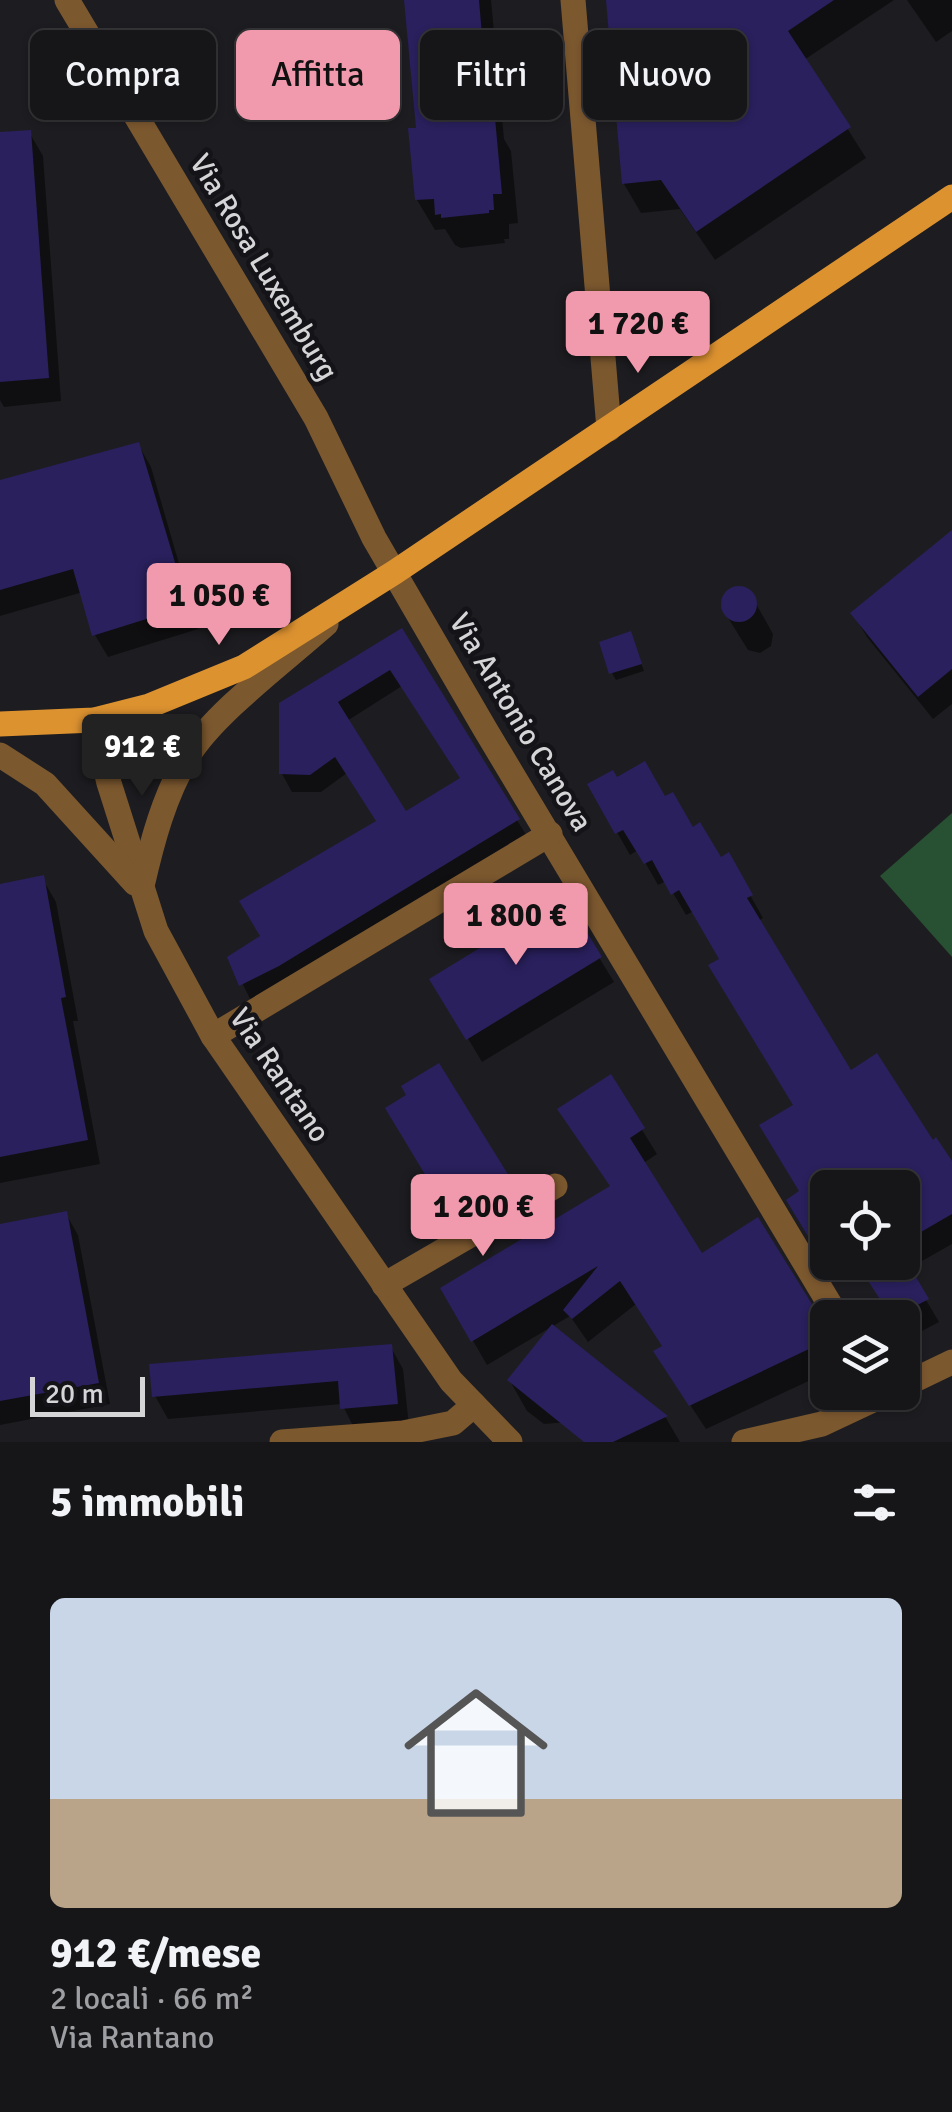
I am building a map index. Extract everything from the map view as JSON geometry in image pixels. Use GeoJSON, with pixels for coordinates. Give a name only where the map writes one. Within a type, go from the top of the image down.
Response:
{"type":"FeatureCollection","features":[{"type":"Feature","properties":{"kind":"main road"},"geometry":{"type":"LineString","coordinates":[[0,724],[94,720],[150,706],[244,666],[353,600],[952,198]]}},
{"type":"Feature","properties":{"kind":"street","name":"Via Rosa Luxemburg"},"geometry":{"type":"LineString","coordinates":[[67,0],[316,418],[365,522],[394,572]]}},
{"type":"Feature","properties":{"kind":"street"},"geometry":{"type":"LineString","coordinates":[[573,0],[610,429]]}},
{"type":"Feature","properties":{"kind":"street","name":"Via Antonio Canova"},"geometry":{"type":"LineString","coordinates":[[394,572],[827,1300]]}},
{"type":"Feature","properties":{"kind":"street"},"geometry":{"type":"LineString","coordinates":[[141,891],[164,809],[188,754],[220,718],[353,600]]}},
{"type":"Feature","properties":{"kind":"street","name":"Via Rantano"},"geometry":{"type":"LineString","coordinates":[[94,720],[141,891],[179,978],[213,1036],[451,1381],[494,1428],[532,1442]]}},
{"type":"Feature","properties":{"kind":"street","name":"Via Rantano"},"geometry":{"type":"LineString","coordinates":[[0,755],[44,784],[141,891]]}},
{"type":"Feature","properties":{"kind":"street"},"geometry":{"type":"LineString","coordinates":[[213,1036],[550,834]]}},
{"type":"Feature","properties":{"kind":"street"},"geometry":{"type":"LineString","coordinates":[[384,1285],[555,1186]]}},
{"type":"Feature","properties":{"kind":"street"},"geometry":{"type":"LineString","coordinates":[[920,1377],[952,1362]]}},
{"type":"Feature","properties":{"kind":"street"},"geometry":{"type":"LineString","coordinates":[[744,1442],[822,1424],[851,1410]]}},
{"type":"Feature","properties":{"kind":"street"},"geometry":{"type":"LineString","coordinates":[[282,1442],[403,1433],[453,1422],[494,1428]]}},
{"type":"Feature","properties":{"kind":"street"},"geometry":{"type":"LineString","coordinates":[[800,1442],[822,1424]]}},
{"type":"Feature","properties":{"kind":"green space"},"geometry":{"type":"Polygon","coordinates":[[[952,813],[952,957],[880,876],[952,813]]]}},
{"type":"Feature","properties":{"kind":"building"},"geometry":{"type":"Polygon","coordinates":[[[404,0],[479,0],[482,30],[420,30],[420,120],[495,120],[502,194],[493,194],[494,210],[441,218],[441,214],[435,215],[434,199],[415,200],[408,128],[416,128],[404,0]]]}},
{"type":"Feature","properties":{"kind":"building"},"geometry":{"type":"Polygon","coordinates":[[[606,0],[834,0],[788,31],[851,127],[696,232],[661,180],[622,184],[616,120],[747,120],[747,30],[609,30],[606,0]]]}},
{"type":"Feature","properties":{"kind":"building"},"geometry":{"type":"Polygon","coordinates":[[[31,130],[49,378],[0,382],[0,132],[31,130]]]}},
{"type":"Feature","properties":{"kind":"building"},"geometry":{"type":"Polygon","coordinates":[[[139,442],[188,606],[92,636],[73,569],[0,590],[0,480],[139,442]]]}},
{"type":"Feature","properties":{"kind":"building"},"geometry":{"type":"Polygon","coordinates":[[[952,530],[952,669],[918,697],[850,613],[952,530]]]}},
{"type":"Feature","properties":{"kind":"building"},"geometry":{"type":"Polygon","coordinates":[[[739,586],[752,591],[757,604],[752,617],[739,622],[726,617],[721,604],[726,591],[739,586]]]}},
{"type":"Feature","properties":{"kind":"building"},"geometry":{"type":"Polygon","coordinates":[[[402,628],[520,819],[279,966],[239,986],[227,957],[260,936],[239,901],[376,821],[335,757],[310,775],[279,774],[279,703],[402,628]],[[390,670],[338,702],[406,811],[460,778],[390,670]]]}},
{"type":"Feature","properties":{"kind":"building"},"geometry":{"type":"Polygon","coordinates":[[[631,631],[642,664],[609,674],[599,642],[631,631]]]}},
{"type":"Feature","properties":{"kind":"building"},"geometry":{"type":"Polygon","coordinates":[[[645,761],[665,796],[673,792],[693,827],[700,822],[721,857],[729,852],[753,895],[747,898],[851,1070],[877,1053],[933,1140],[936,1137],[952,1161],[952,1214],[920,1233],[920,1170],[810,1170],[810,1239],[786,1200],[799,1191],[759,1125],[793,1105],[708,965],[719,959],[679,890],[671,895],[652,860],[644,864],[623,830],[615,834],[587,784],[613,770],[617,777],[645,761]]]}},
{"type":"Feature","properties":{"kind":"building"},"geometry":{"type":"Polygon","coordinates":[[[44,875],[66,997],[61,998],[88,1140],[0,1157],[0,884],[44,875]]]}},
{"type":"Feature","properties":{"kind":"building"},"geometry":{"type":"Polygon","coordinates":[[[565,896],[602,957],[466,1040],[429,979],[565,896]]]}},
{"type":"Feature","properties":{"kind":"building"},"geometry":{"type":"Polygon","coordinates":[[[439,1063],[509,1176],[469,1200],[466,1193],[444,1206],[385,1108],[406,1095],[401,1086],[439,1063]]]}},
{"type":"Feature","properties":{"kind":"building"},"geometry":{"type":"Polygon","coordinates":[[[611,1074],[645,1128],[630,1138],[702,1253],[758,1217],[810,1301],[810,1349],[689,1406],[653,1351],[662,1346],[620,1281],[572,1319],[563,1310],[598,1266],[471,1342],[440,1288],[610,1186],[557,1109],[611,1074]]]}},
{"type":"Feature","properties":{"kind":"building"},"geometry":{"type":"Polygon","coordinates":[[[67,1211],[99,1383],[0,1401],[0,1224],[67,1211]]]}},
{"type":"Feature","properties":{"kind":"building"},"geometry":{"type":"Polygon","coordinates":[[[868,1280],[918,1280],[929,1299],[920,1304],[920,1300],[880,1300],[868,1280]]]}},
{"type":"Feature","properties":{"kind":"building"},"geometry":{"type":"Polygon","coordinates":[[[552,1324],[668,1416],[613,1442],[584,1442],[507,1380],[552,1324]]]}},
{"type":"Feature","properties":{"kind":"building"},"geometry":{"type":"Polygon","coordinates":[[[392,1344],[398,1404],[340,1409],[338,1381],[152,1397],[149,1364],[392,1344]]]}}]}
